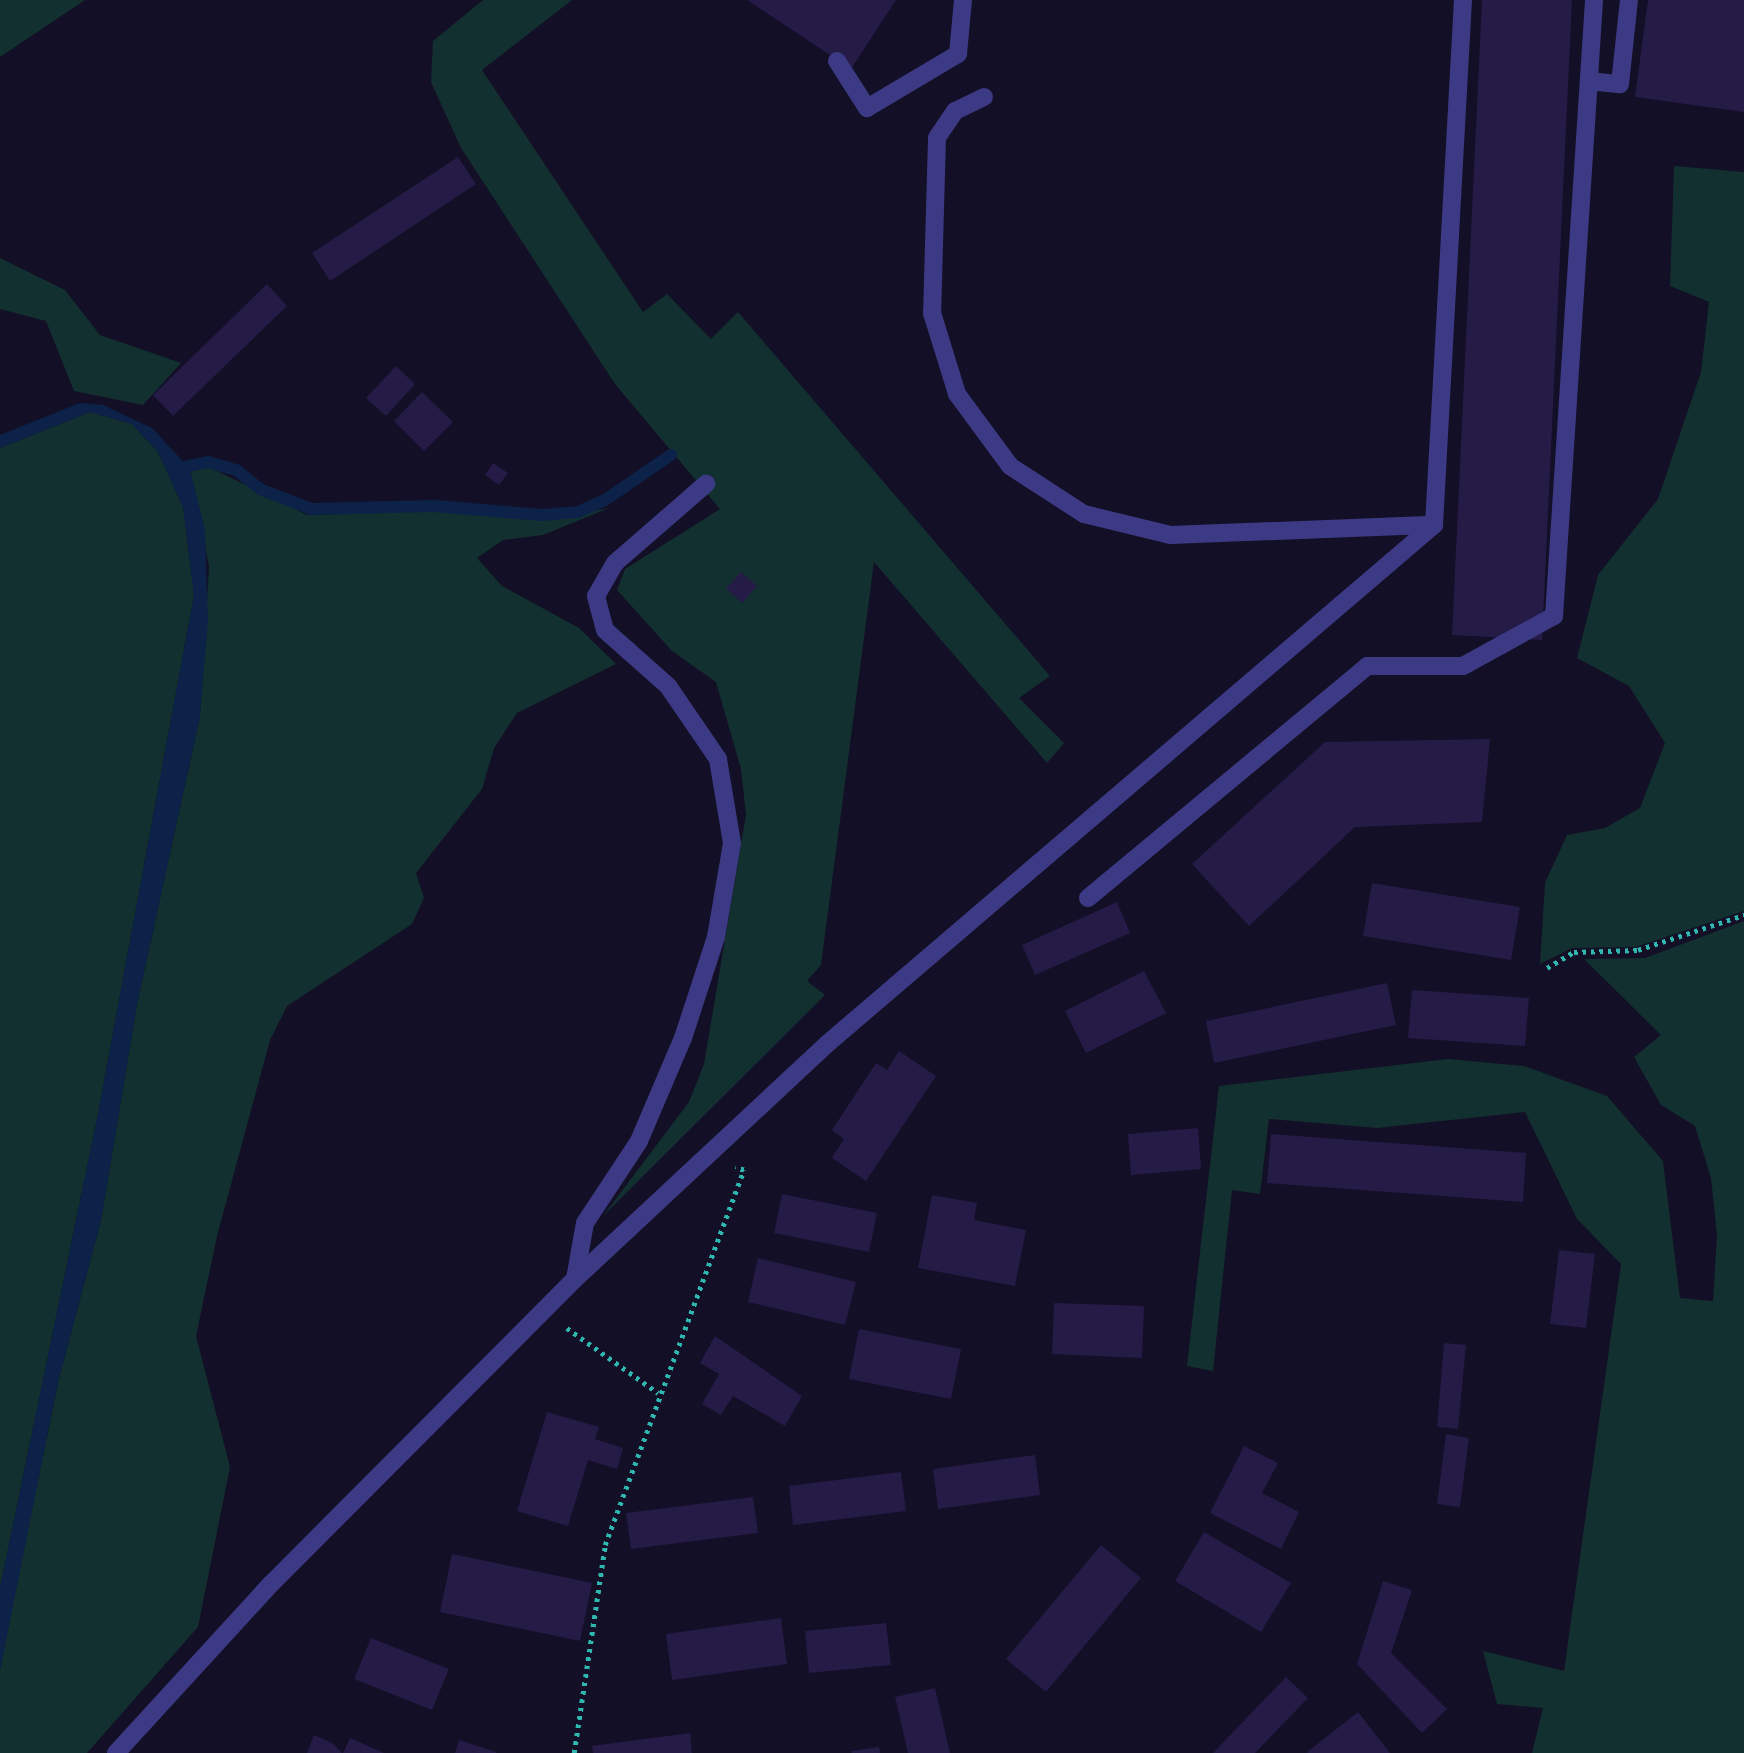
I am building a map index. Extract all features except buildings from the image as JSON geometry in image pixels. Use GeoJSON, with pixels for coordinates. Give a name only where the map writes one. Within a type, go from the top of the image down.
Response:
{"type":"FeatureCollection","features":[{"type":"Feature","properties":{"kind":"lane"},"geometry":{"type":"LineString","coordinates":[[836,61],[867,108],[958,54],[962,0]]}},
{"type":"Feature","properties":{"kind":"lane"},"geometry":{"type":"LineString","coordinates":[[116,1753],[271,1584],[575,1279],[708,1159],[837,1035],[1434,525],[1463,0]]}},
{"type":"Feature","properties":{"kind":"lane"},"geometry":{"type":"LineString","coordinates":[[1088,898],[1367,666],[1463,667],[1555,616],[1594,0]]}},
{"type":"Feature","properties":{"kind":"lane"},"geometry":{"type":"LineString","coordinates":[[1589,80],[1620,84],[1629,0]]}},
{"type":"Feature","properties":{"kind":"lane"},"geometry":{"type":"LineString","coordinates":[[984,97],[955,111],[937,138],[932,313],[957,394],[1010,466],[1084,514],[1170,535],[1434,525]]}},
{"type":"Feature","properties":{"kind":"lane"},"geometry":{"type":"LineString","coordinates":[[575,1279],[585,1223],[639,1141],[682,1038],[716,937],[732,843],[718,759],[668,686],[605,630],[596,596],[614,563],[706,484]]}},
{"type":"Feature","properties":{"kind":"path"},"geometry":{"type":"LineString","coordinates":[[1547,968],[1574,952],[1638,950],[1744,915]]}},
{"type":"Feature","properties":{"kind":"path"},"geometry":{"type":"LineString","coordinates":[[573,1753],[605,1545],[657,1393],[744,1170],[708,1159]]}},
{"type":"Feature","properties":{"kind":"path"},"geometry":{"type":"LineString","coordinates":[[543,1311],[657,1393]]}},
{"type":"Feature","properties":{"kind":"green space"},"geometry":{"type":"Polygon","coordinates":[[[0,0],[85,0],[0,57],[0,0]]]}},
{"type":"Feature","properties":{"kind":"green space"},"geometry":{"type":"Polygon","coordinates":[[[483,0],[572,0],[482,70],[643,312],[667,294],[711,339],[738,312],[1050,676],[1019,698],[1064,743],[1047,763],[874,562],[821,965],[807,981],[825,995],[603,1216],[689,1102],[704,1064],[746,815],[741,769],[716,682],[672,651],[617,590],[625,569],[720,509],[615,384],[461,148],[431,82],[433,41],[483,0]]]}},
{"type":"Feature","properties":{"kind":"green space"},"geometry":{"type":"Polygon","coordinates":[[[1674,166],[1744,172],[1744,911],[1636,947],[1572,948],[1540,964],[1545,883],[1567,835],[1605,828],[1640,808],[1665,743],[1629,686],[1577,658],[1598,575],[1658,499],[1701,372],[1709,302],[1670,286],[1674,166]]]}},
{"type":"Feature","properties":{"kind":"green space"},"geometry":{"type":"Polygon","coordinates":[[[0,258],[65,290],[100,335],[181,363],[143,405],[74,391],[46,321],[0,309],[0,258]]]}},
{"type":"Feature","properties":{"kind":"green space"},"geometry":{"type":"Polygon","coordinates":[[[90,412],[132,424],[158,452],[183,507],[194,595],[98,1114],[0,1588],[0,448],[90,412]]]}},
{"type":"Feature","properties":{"kind":"green space"},"geometry":{"type":"Polygon","coordinates":[[[209,467],[307,515],[434,511],[542,520],[609,508],[543,535],[503,540],[477,558],[502,586],[579,628],[616,664],[517,713],[494,748],[482,789],[416,873],[424,898],[412,924],[287,1006],[270,1040],[217,1236],[196,1336],[230,1467],[198,1627],[87,1753],[0,1753],[0,1670],[58,1382],[101,1220],[137,1004],[200,716],[209,567],[190,469],[209,467]]]}},
{"type":"Feature","properties":{"kind":"green space"},"geometry":{"type":"Polygon","coordinates":[[[1744,921],[1744,1753],[1532,1753],[1543,1708],[1497,1704],[1483,1651],[1564,1671],[1621,1264],[1577,1219],[1525,1112],[1377,1128],[1269,1119],[1260,1194],[1232,1190],[1213,1371],[1187,1366],[1219,1086],[1448,1059],[1524,1066],[1607,1096],[1663,1161],[1680,1298],[1713,1301],[1717,1235],[1711,1178],[1695,1126],[1661,1105],[1634,1057],[1661,1035],[1584,959],[1645,958],[1744,921]]]}},
{"type":"Feature","properties":{"kind":"water"},"geometry":{"type":"Polygon","coordinates":[[[80,403],[103,405],[152,428],[190,469],[205,530],[208,621],[200,716],[137,1004],[101,1220],[58,1382],[0,1670],[0,1588],[98,1114],[194,595],[183,507],[158,452],[132,424],[90,412],[0,448],[0,435],[80,403]]]}},
{"type":"Feature","properties":{"kind":"waterway"},"geometry":{"type":"LineString","coordinates":[[175,469],[208,462],[236,470],[262,490],[311,509],[434,506],[542,515],[578,512],[605,500],[671,455]]}}]}
